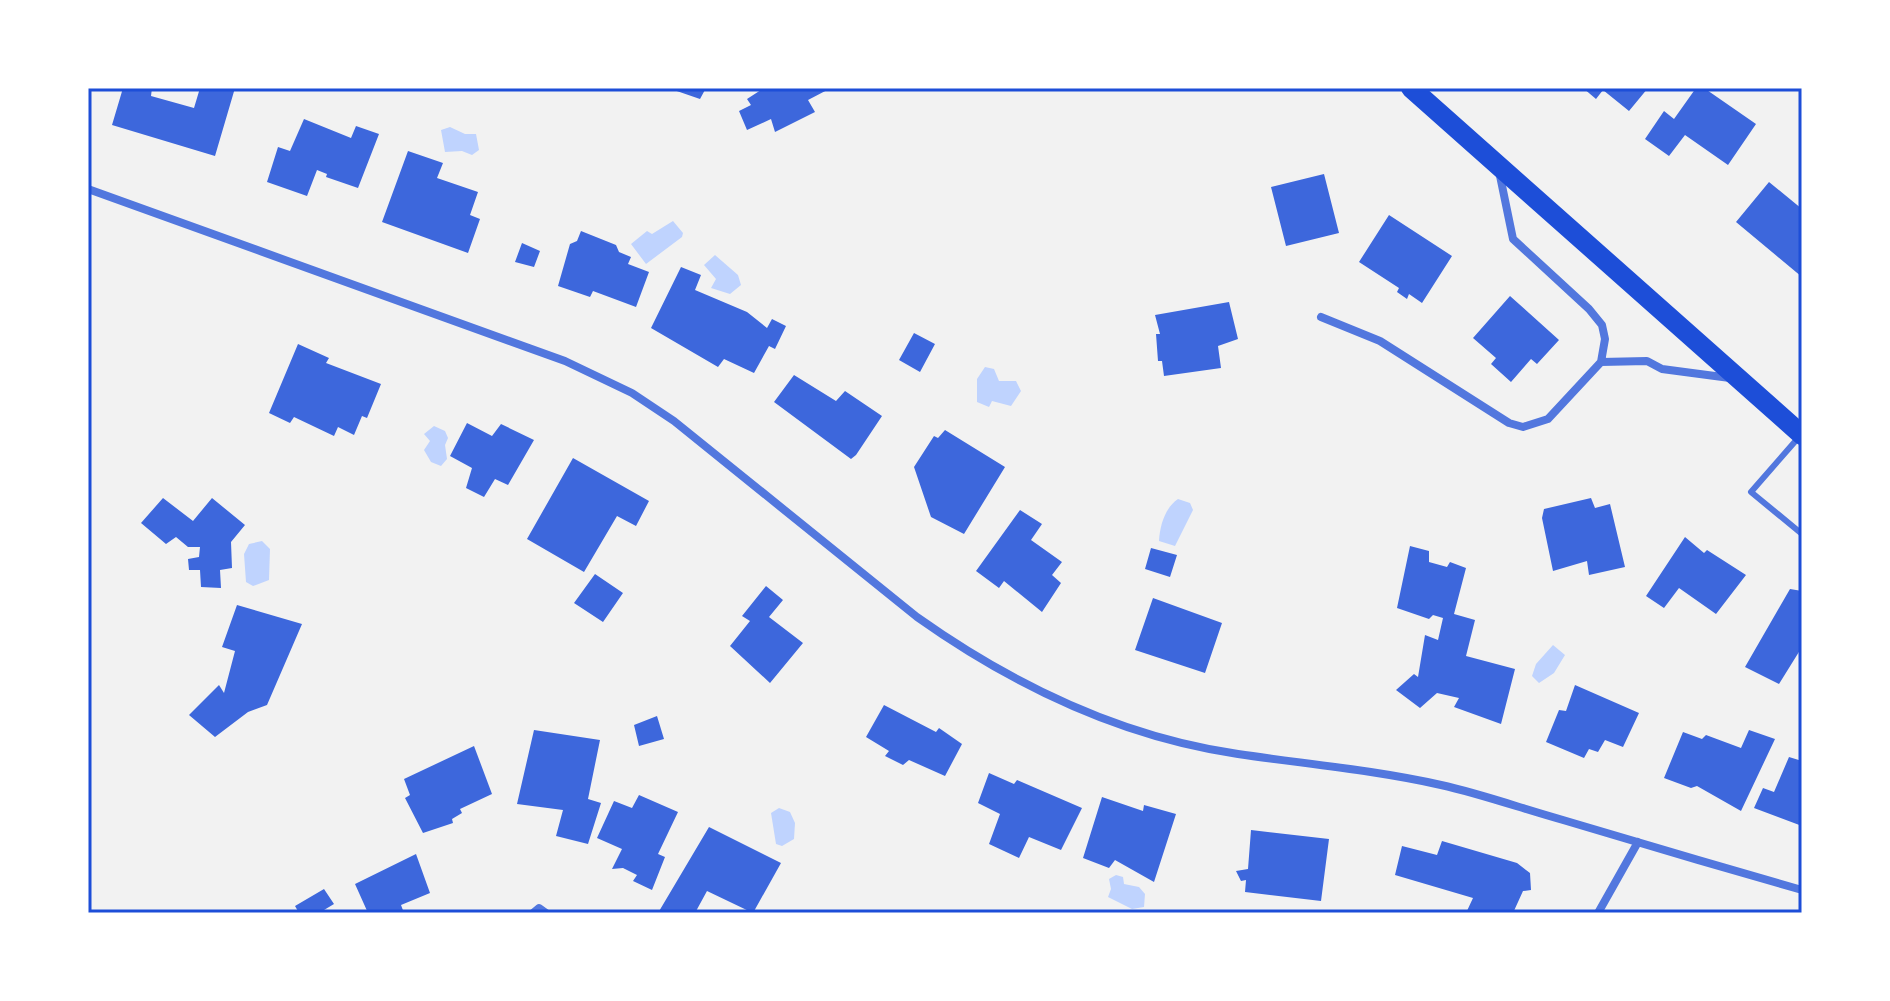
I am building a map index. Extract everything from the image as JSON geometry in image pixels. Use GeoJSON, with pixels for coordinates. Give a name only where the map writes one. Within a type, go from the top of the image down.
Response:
{"type":"FeatureCollection","features":[{"type":"Feature","properties":{"kind":"main road"},"geometry":{"type":"LineString","coordinates":[[1411,88],[1802,435]]}},
{"type":"Feature","properties":{"kind":"street"},"geometry":{"type":"LineString","coordinates":[[1321,317],[1380,341],[1509,423],[1523,427],[1548,419],[1601,362],[1605,339],[1602,325],[1589,309],[1513,239],[1498,167]]}},
{"type":"Feature","properties":{"kind":"street"},"geometry":{"type":"LineString","coordinates":[[88,189],[565,361],[632,393],[674,421],[938,632],[1023,684],[1092,714],[1163,738],[1236,753],[1380,772],[1446,786],[1802,890]]}},
{"type":"Feature","properties":{"kind":"street"},"geometry":{"type":"LineString","coordinates":[[1601,362],[1647,361],[1662,369],[1738,380]]}},
{"type":"Feature","properties":{"kind":"street"},"geometry":{"type":"LineString","coordinates":[[1598,913],[1638,842]]}},
{"type":"Feature","properties":{"kind":"street"},"geometry":{"type":"LineString","coordinates":[[533,913],[539,908],[546,913]]}},
{"type":"Feature","properties":{"kind":"lane"},"geometry":{"type":"LineString","coordinates":[[1802,435],[1751,492],[1802,534]]}},
{"type":"Feature","properties":{"kind":"water"},"geometry":{"type":"Polygon","coordinates":[[[450,127],[465,134],[476,134],[479,150],[472,155],[462,151],[445,152],[441,130],[450,127]]]}},
{"type":"Feature","properties":{"kind":"water"},"geometry":{"type":"Polygon","coordinates":[[[673,221],[683,233],[682,237],[646,264],[631,244],[647,231],[652,234],[673,221]]]}},
{"type":"Feature","properties":{"kind":"water"},"geometry":{"type":"Polygon","coordinates":[[[715,255],[738,275],[741,285],[730,294],[711,288],[716,279],[704,265],[715,255]]]}},
{"type":"Feature","properties":{"kind":"water"},"geometry":{"type":"Polygon","coordinates":[[[985,367],[994,369],[999,381],[1016,381],[1021,391],[1011,406],[992,401],[989,407],[977,402],[977,379],[985,367]]]}},
{"type":"Feature","properties":{"kind":"water"},"geometry":{"type":"Polygon","coordinates":[[[434,426],[445,431],[448,438],[445,445],[447,459],[441,466],[431,462],[424,450],[430,441],[424,434],[434,426]]]}},
{"type":"Feature","properties":{"kind":"water"},"geometry":{"type":"Polygon","coordinates":[[[1178,499],[1190,503],[1193,510],[1175,546],[1159,541],[1164,517],[1178,499]]]}},
{"type":"Feature","properties":{"kind":"water"},"geometry":{"type":"Polygon","coordinates":[[[262,541],[270,549],[269,580],[253,586],[246,582],[244,554],[249,544],[262,541]]]}},
{"type":"Feature","properties":{"kind":"water"},"geometry":{"type":"Polygon","coordinates":[[[1553,645],[1565,655],[1554,673],[1539,683],[1532,676],[1536,664],[1553,645]]]}},
{"type":"Feature","properties":{"kind":"water"},"geometry":{"type":"Polygon","coordinates":[[[779,808],[790,812],[795,823],[794,839],[782,846],[776,844],[771,813],[779,808]]]}},
{"type":"Feature","properties":{"kind":"water"},"geometry":{"type":"Polygon","coordinates":[[[1116,875],[1123,877],[1124,884],[1139,887],[1145,894],[1144,907],[1132,909],[1108,897],[1111,889],[1109,879],[1116,875]]]}},
{"type":"Feature","properties":{"kind":"building"},"geometry":{"type":"Polygon","coordinates":[[[123,88],[152,88],[151,96],[194,108],[200,88],[235,88],[215,156],[112,125],[123,88]]]}},
{"type":"Feature","properties":{"kind":"building"},"geometry":{"type":"Polygon","coordinates":[[[668,88],[706,88],[700,99],[668,88]]]}},
{"type":"Feature","properties":{"kind":"building"},"geometry":{"type":"Polygon","coordinates":[[[764,88],[831,88],[808,100],[815,112],[775,132],[771,119],[747,130],[739,111],[751,105],[747,99],[764,88]]]}},
{"type":"Feature","properties":{"kind":"building"},"geometry":{"type":"Polygon","coordinates":[[[1583,88],[1648,88],[1629,111],[1603,90],[1596,99],[1583,88]]]}},
{"type":"Feature","properties":{"kind":"building"},"geometry":{"type":"Polygon","coordinates":[[[1696,88],[1704,88],[1756,124],[1728,165],[1685,135],[1669,156],[1645,139],[1664,111],[1674,119],[1696,88]]]}},
{"type":"Feature","properties":{"kind":"building"},"geometry":{"type":"Polygon","coordinates":[[[304,119],[351,138],[356,126],[379,134],[358,188],[326,177],[327,174],[317,170],[307,196],[267,182],[278,147],[290,151],[304,119]]]}},
{"type":"Feature","properties":{"kind":"building"},"geometry":{"type":"Polygon","coordinates":[[[408,151],[443,163],[437,178],[478,192],[470,215],[480,219],[468,253],[382,222],[408,151]]]}},
{"type":"Feature","properties":{"kind":"building"},"geometry":{"type":"Polygon","coordinates":[[[1324,174],[1339,233],[1286,246],[1271,187],[1324,174]]]}},
{"type":"Feature","properties":{"kind":"building"},"geometry":{"type":"Polygon","coordinates":[[[1769,182],[1802,209],[1802,277],[1736,222],[1769,182]]]}},
{"type":"Feature","properties":{"kind":"building"},"geometry":{"type":"Polygon","coordinates":[[[1389,215],[1452,256],[1422,303],[1409,294],[1407,299],[1397,292],[1399,288],[1359,262],[1389,215]]]}},
{"type":"Feature","properties":{"kind":"building"},"geometry":{"type":"Polygon","coordinates":[[[581,231],[616,245],[619,252],[631,257],[628,264],[649,272],[636,307],[593,291],[590,297],[558,286],[570,244],[577,241],[581,231]]]}},
{"type":"Feature","properties":{"kind":"building"},"geometry":{"type":"Polygon","coordinates":[[[522,243],[540,251],[534,267],[515,262],[522,243]]]}},
{"type":"Feature","properties":{"kind":"building"},"geometry":{"type":"Polygon","coordinates":[[[681,267],[701,275],[695,290],[747,312],[767,328],[772,319],[786,326],[775,349],[769,346],[754,373],[724,359],[718,367],[651,328],[681,267]]]}},
{"type":"Feature","properties":{"kind":"building"},"geometry":{"type":"Polygon","coordinates":[[[1510,296],[1559,340],[1537,364],[1531,359],[1511,382],[1491,364],[1496,358],[1473,338],[1510,296]]]}},
{"type":"Feature","properties":{"kind":"building"},"geometry":{"type":"Polygon","coordinates":[[[1229,302],[1238,339],[1218,346],[1221,368],[1164,376],[1162,361],[1158,361],[1156,334],[1160,334],[1155,315],[1229,302]]]}},
{"type":"Feature","properties":{"kind":"building"},"geometry":{"type":"Polygon","coordinates":[[[914,333],[935,344],[920,372],[899,360],[914,333]]]}},
{"type":"Feature","properties":{"kind":"building"},"geometry":{"type":"Polygon","coordinates":[[[298,344],[329,358],[326,363],[381,384],[367,418],[362,416],[354,435],[338,427],[334,436],[294,417],[290,423],[269,413],[298,344]]]}},
{"type":"Feature","properties":{"kind":"building"},"geometry":{"type":"Polygon","coordinates":[[[794,375],[836,401],[845,391],[882,416],[851,459],[774,402],[794,375]]]}},
{"type":"Feature","properties":{"kind":"building"},"geometry":{"type":"Polygon","coordinates":[[[467,423],[492,436],[501,424],[534,440],[508,485],[495,479],[484,497],[466,488],[472,468],[450,456],[467,423]]]}},
{"type":"Feature","properties":{"kind":"building"},"geometry":{"type":"Polygon","coordinates":[[[945,430],[1005,467],[964,534],[931,517],[914,467],[934,436],[938,438],[945,430]]]}},
{"type":"Feature","properties":{"kind":"building"},"geometry":{"type":"Polygon","coordinates":[[[573,458],[649,501],[636,526],[617,516],[584,572],[527,539],[573,458]]]}},
{"type":"Feature","properties":{"kind":"building"},"geometry":{"type":"Polygon","coordinates":[[[163,498],[193,521],[212,498],[245,525],[231,542],[232,568],[220,570],[221,588],[201,587],[200,570],[189,570],[188,559],[199,557],[200,547],[188,547],[176,537],[166,544],[141,523],[163,498]]]}},
{"type":"Feature","properties":{"kind":"building"},"geometry":{"type":"Polygon","coordinates":[[[1591,498],[1595,508],[1610,504],[1625,567],[1589,575],[1587,561],[1553,571],[1542,518],[1544,509],[1591,498]]]}},
{"type":"Feature","properties":{"kind":"building"},"geometry":{"type":"Polygon","coordinates":[[[1020,510],[1042,524],[1031,540],[1062,562],[1052,575],[1061,583],[1042,612],[1004,581],[999,588],[976,571],[1020,510]]]}},
{"type":"Feature","properties":{"kind":"building"},"geometry":{"type":"Polygon","coordinates":[[[1685,537],[1704,553],[1707,550],[1746,575],[1716,614],[1679,588],[1664,608],[1646,596],[1685,537]]]}},
{"type":"Feature","properties":{"kind":"building"},"geometry":{"type":"Polygon","coordinates":[[[1410,546],[1429,551],[1429,562],[1447,567],[1450,562],[1466,568],[1454,614],[1475,620],[1466,656],[1515,669],[1501,724],[1454,707],[1459,698],[1437,693],[1420,708],[1396,690],[1414,674],[1418,677],[1425,635],[1438,640],[1443,618],[1433,615],[1429,619],[1397,608],[1410,546]]]}},
{"type":"Feature","properties":{"kind":"building"},"geometry":{"type":"Polygon","coordinates":[[[1151,548],[1177,555],[1170,577],[1145,569],[1151,548]]]}},
{"type":"Feature","properties":{"kind":"building"},"geometry":{"type":"Polygon","coordinates":[[[595,574],[623,593],[603,622],[574,603],[595,574]]]}},
{"type":"Feature","properties":{"kind":"building"},"geometry":{"type":"Polygon","coordinates":[[[766,586],[783,600],[769,617],[803,643],[770,683],[730,646],[750,621],[742,616],[766,586]]]}},
{"type":"Feature","properties":{"kind":"building"},"geometry":{"type":"Polygon","coordinates":[[[1790,589],[1802,591],[1802,647],[1779,684],[1745,667],[1790,589]]]}},
{"type":"Feature","properties":{"kind":"building"},"geometry":{"type":"Polygon","coordinates":[[[1153,598],[1222,623],[1205,673],[1135,650],[1153,598]]]}},
{"type":"Feature","properties":{"kind":"building"},"geometry":{"type":"Polygon","coordinates":[[[237,605],[302,624],[267,705],[248,712],[215,737],[189,715],[219,685],[224,693],[235,651],[222,647],[237,605]]]}},
{"type":"Feature","properties":{"kind":"building"},"geometry":{"type":"Polygon","coordinates":[[[1575,685],[1639,713],[1623,747],[1605,740],[1598,752],[1589,749],[1584,758],[1546,742],[1559,710],[1566,711],[1575,685]]]}},
{"type":"Feature","properties":{"kind":"building"},"geometry":{"type":"Polygon","coordinates":[[[884,705],[936,732],[939,728],[962,744],[945,776],[909,760],[903,765],[885,756],[889,751],[866,737],[884,705]]]}},
{"type":"Feature","properties":{"kind":"building"},"geometry":{"type":"Polygon","coordinates":[[[657,716],[664,739],[639,746],[634,725],[657,716]]]}},
{"type":"Feature","properties":{"kind":"building"},"geometry":{"type":"Polygon","coordinates":[[[534,730],[600,740],[588,799],[601,803],[588,844],[556,836],[563,810],[517,804],[534,730]]]}},
{"type":"Feature","properties":{"kind":"building"},"geometry":{"type":"Polygon","coordinates":[[[1749,730],[1775,739],[1741,811],[1697,786],[1691,788],[1664,778],[1683,732],[1702,739],[1706,735],[1741,748],[1749,730]]]}},
{"type":"Feature","properties":{"kind":"building"},"geometry":{"type":"Polygon","coordinates":[[[474,746],[492,794],[460,809],[462,813],[452,819],[453,823],[423,833],[405,798],[410,795],[404,779],[474,746]]]}},
{"type":"Feature","properties":{"kind":"building"},"geometry":{"type":"Polygon","coordinates":[[[1789,757],[1802,761],[1802,826],[1754,808],[1763,788],[1774,792],[1789,757]]]}},
{"type":"Feature","properties":{"kind":"building"},"geometry":{"type":"Polygon","coordinates":[[[989,773],[1014,784],[1017,780],[1082,808],[1061,850],[1029,837],[1019,858],[989,844],[1000,814],[978,803],[989,773]]]}},
{"type":"Feature","properties":{"kind":"building"},"geometry":{"type":"Polygon","coordinates":[[[639,795],[678,812],[658,854],[665,857],[652,890],[633,881],[637,875],[623,868],[612,869],[622,849],[597,838],[614,801],[632,808],[639,795]]]}},
{"type":"Feature","properties":{"kind":"building"},"geometry":{"type":"Polygon","coordinates":[[[1102,797],[1143,811],[1144,805],[1176,814],[1154,882],[1115,860],[1109,868],[1083,858],[1102,797]]]}},
{"type":"Feature","properties":{"kind":"building"},"geometry":{"type":"Polygon","coordinates":[[[709,827],[781,863],[753,913],[707,891],[695,913],[658,913],[709,827]]]}},
{"type":"Feature","properties":{"kind":"building"},"geometry":{"type":"Polygon","coordinates":[[[1251,830],[1329,839],[1321,901],[1245,892],[1246,880],[1241,881],[1236,871],[1248,869],[1251,830]]]}},
{"type":"Feature","properties":{"kind":"building"},"geometry":{"type":"Polygon","coordinates":[[[1442,841],[1517,863],[1530,873],[1531,890],[1523,891],[1513,913],[1466,913],[1473,898],[1395,875],[1402,846],[1437,855],[1442,841]]]}},
{"type":"Feature","properties":{"kind":"building"},"geometry":{"type":"Polygon","coordinates":[[[416,854],[430,893],[401,905],[404,913],[368,913],[355,884],[416,854]]]}},
{"type":"Feature","properties":{"kind":"building"},"geometry":{"type":"Polygon","coordinates":[[[324,889],[334,904],[319,913],[299,913],[295,906],[324,889]]]}}]}
